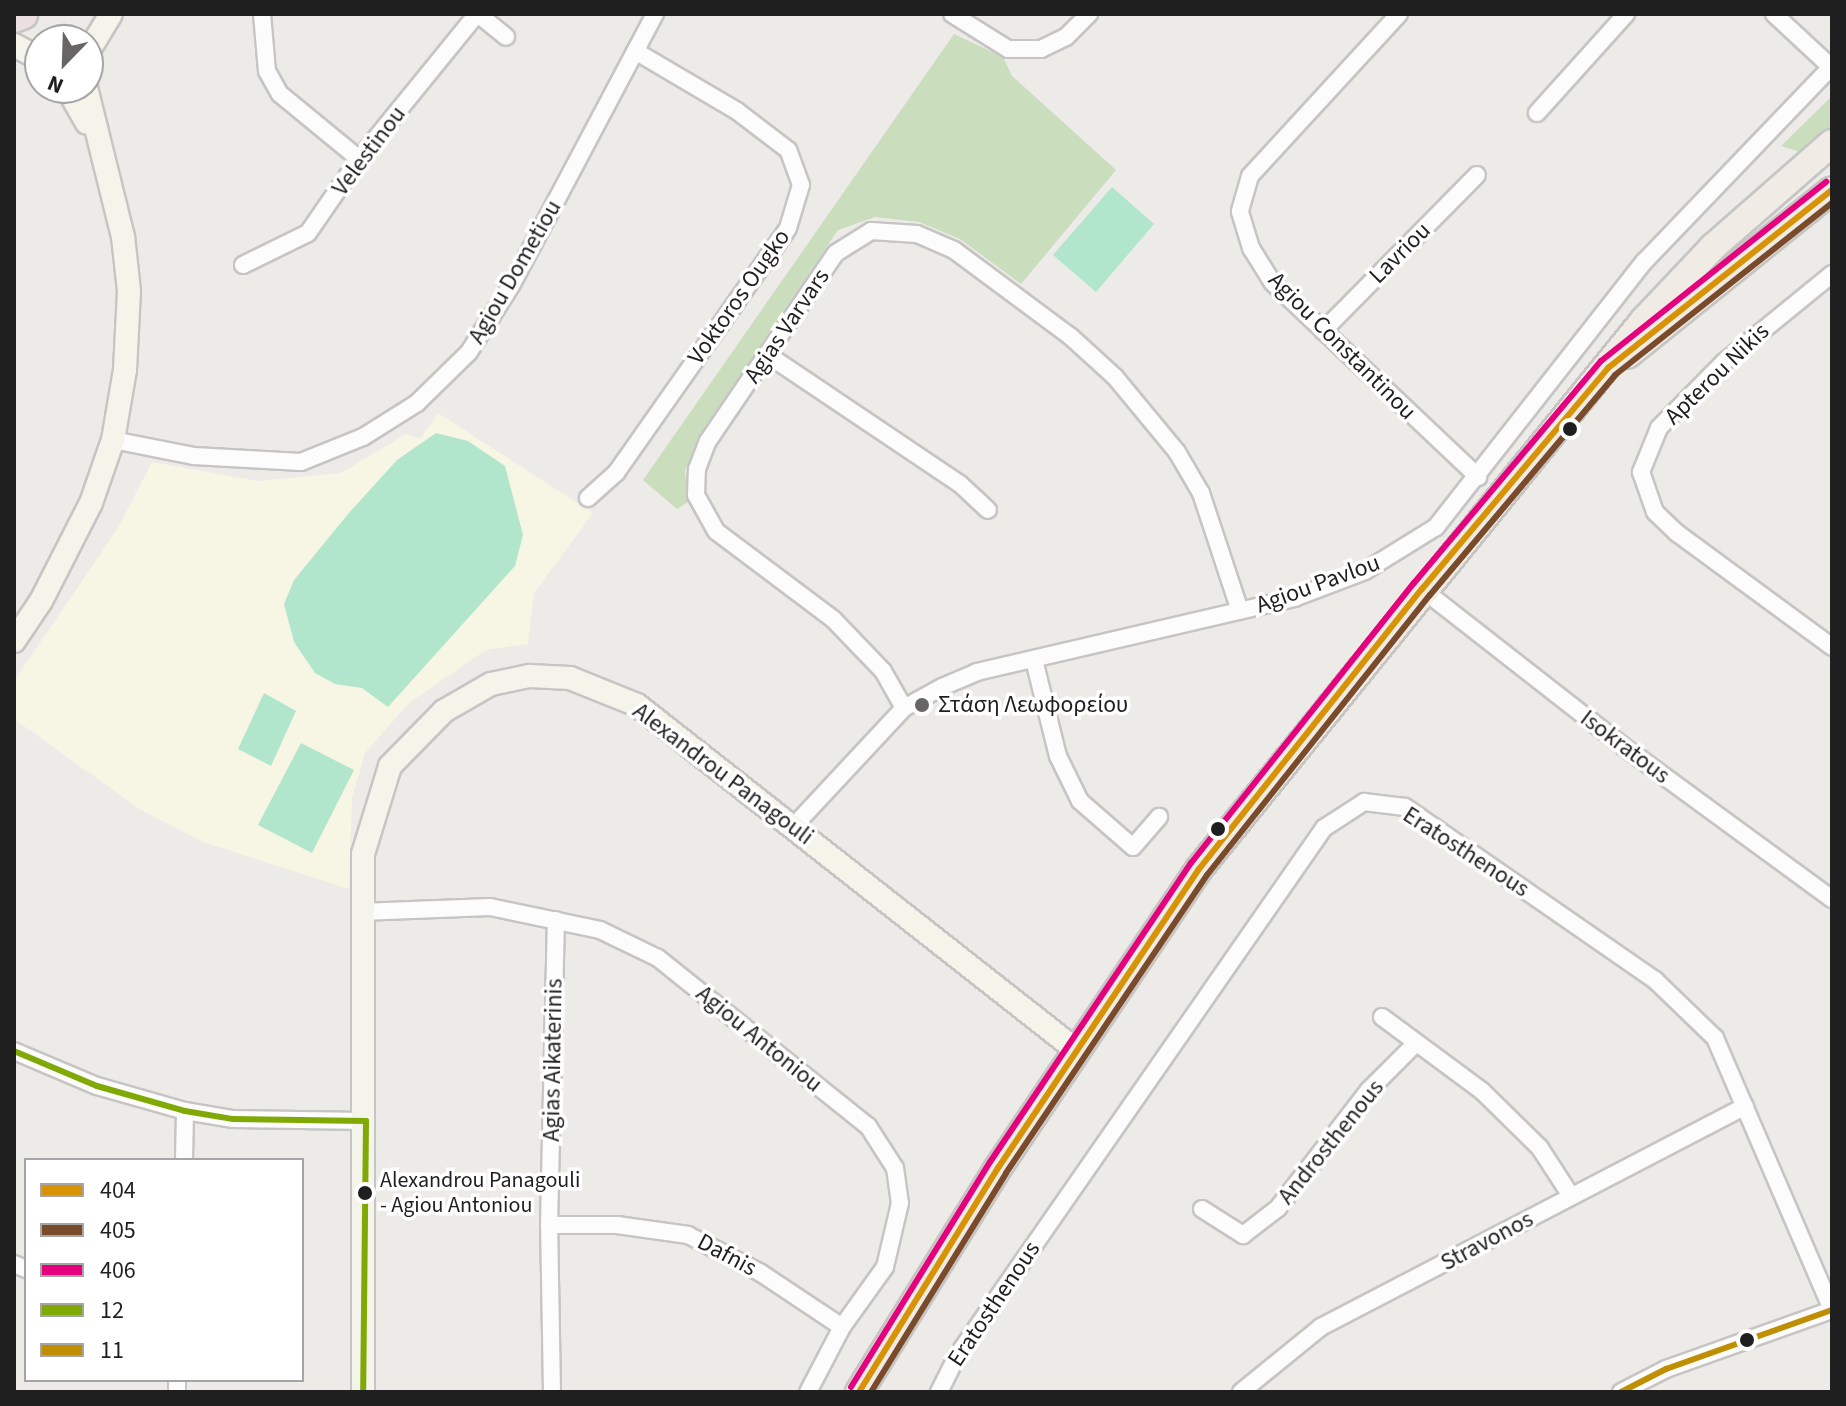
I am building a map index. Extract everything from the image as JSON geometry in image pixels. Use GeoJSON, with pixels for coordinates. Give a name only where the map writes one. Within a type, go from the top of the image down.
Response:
{"type":"FeatureCollection","features":[{"type":"Feature","properties":{"kind":"highway"},"geometry":{"type":"LineString","coordinates":[[14,17],[22,14]]}},
{"type":"Feature","properties":{"kind":"main road"},"geometry":{"type":"LineString","coordinates":[[859,1392],[1076,1050],[1199,869],[1422,589],[1608,368],[1644,320],[1713,247],[1832,143]]}},
{"type":"Feature","properties":{"kind":"main road"},"geometry":{"type":"LineString","coordinates":[[1608,368],[1832,190]]}},
{"type":"Feature","properties":{"kind":"street"},"geometry":{"type":"LineString","coordinates":[[262,14],[267,71],[280,94],[359,159]]}},
{"type":"Feature","properties":{"kind":"street","name":"Velestinou"},"geometry":{"type":"LineString","coordinates":[[243,265],[308,233],[359,159],[478,14],[506,37]]}},
{"type":"Feature","properties":{"kind":"street","name":"Agiou Dometiou"},"geometry":{"type":"LineString","coordinates":[[113,440],[211,458],[301,462],[363,437],[417,403],[469,352],[512,284],[655,14]]}},
{"type":"Feature","properties":{"kind":"street"},"geometry":{"type":"LineString","coordinates":[[952,14],[1008,49],[1041,49],[1066,37],[1089,14]]}},
{"type":"Feature","properties":{"kind":"street","name":"Agiou Constantinou"},"geometry":{"type":"LineString","coordinates":[[1399,14],[1250,176],[1240,212],[1251,248],[1272,282],[1478,477]]}},
{"type":"Feature","properties":{"kind":"street"},"geometry":{"type":"LineString","coordinates":[[1537,113],[1626,14]]}},
{"type":"Feature","properties":{"kind":"street"},"geometry":{"type":"LineString","coordinates":[[1774,14],[1831,66]]}},
{"type":"Feature","properties":{"kind":"street","name":"Voktoros Ougko"},"geometry":{"type":"LineString","coordinates":[[588,498],[616,473],[788,228],[801,185],[788,150],[737,111],[635,51]]}},
{"type":"Feature","properties":{"kind":"street","name":"Agiou Pavlou"},"geometry":{"type":"LineString","coordinates":[[793,827],[904,708],[977,672],[1294,598],[1400,553],[1436,527],[1644,262],[1831,66]]}},
{"type":"Feature","properties":{"kind":"street"},"geometry":{"type":"LineString","coordinates":[[76,104],[99,145]]}},
{"type":"Feature","properties":{"kind":"street"},"geometry":{"type":"LineString","coordinates":[[14,641],[41,601],[91,503],[113,440],[125,370],[129,291],[123,237],[90,104]]}},
{"type":"Feature","properties":{"kind":"street","name":"Lavriou"},"geometry":{"type":"LineString","coordinates":[[1323,331],[1477,175]]}},
{"type":"Feature","properties":{"kind":"street","name":"Agias Varvars"},"geometry":{"type":"LineString","coordinates":[[904,708],[883,671],[833,619],[716,531],[696,495],[697,469],[708,441],[836,253],[871,231],[917,234],[954,250],[1070,336],[1115,377],[1177,452],[1201,493],[1240,611]]}},
{"type":"Feature","properties":{"kind":"street","name":"Apterou Nikis"},"geometry":{"type":"LineString","coordinates":[[1832,274],[1724,362],[1659,428],[1641,472],[1655,512],[1677,533],[1832,647]]}},
{"type":"Feature","properties":{"kind":"street"},"geometry":{"type":"LineString","coordinates":[[768,355],[960,484],[988,510]]}},
{"type":"Feature","properties":{"kind":"street","name":"Isokratous"},"geometry":{"type":"LineString","coordinates":[[1422,589],[1631,752],[1832,899]]}},
{"type":"Feature","properties":{"kind":"street"},"geometry":{"type":"LineString","coordinates":[[1034,660],[1058,756],[1080,801],[1133,847],[1159,817]]}},
{"type":"Feature","properties":{"kind":"street","name":"Alexandrou Panagouli"},"geometry":{"type":"LineString","coordinates":[[363,1392],[366,1121],[360,912],[363,854],[390,766],[444,711],[491,684],[529,676],[570,678],[637,705],[1076,1050]]}},
{"type":"Feature","properties":{"kind":"street","name":"Eratosthenous"},"geometry":{"type":"LineString","coordinates":[[939,1392],[965,1343],[1324,828],[1364,802],[1405,807],[1655,980],[1715,1038],[1832,1310]]}},
{"type":"Feature","properties":{"kind":"street","name":"Agiou Antoniou"},"geometry":{"type":"LineString","coordinates":[[360,912],[490,907],[600,930],[658,958],[868,1126],[895,1168],[900,1203],[885,1267],[842,1327],[808,1392]]}},
{"type":"Feature","properties":{"kind":"street","name":"Agias Aikaterinis"},"geometry":{"type":"LineString","coordinates":[[552,1392],[549,1225],[556,920]]}},
{"type":"Feature","properties":{"kind":"street"},"geometry":{"type":"LineString","coordinates":[[1382,1017],[1492,1101],[1540,1148],[1571,1196]]}},
{"type":"Feature","properties":{"kind":"street","name":"Androsthenous"},"geometry":{"type":"LineString","coordinates":[[1202,1209],[1243,1235],[1278,1208],[1369,1090],[1415,1044]]}},
{"type":"Feature","properties":{"kind":"street"},"geometry":{"type":"LineString","coordinates":[[14,1051],[97,1086],[185,1111],[233,1119],[366,1121]]}},
{"type":"Feature","properties":{"kind":"street","name":"Stravonos"},"geometry":{"type":"LineString","coordinates":[[1241,1392],[1321,1327],[1745,1106]]}},
{"type":"Feature","properties":{"kind":"street"},"geometry":{"type":"LineString","coordinates":[[184,1158],[185,1111]]}},
{"type":"Feature","properties":{"kind":"street","name":"Dafnis"},"geometry":{"type":"LineString","coordinates":[[549,1225],[617,1225],[688,1235],[761,1273],[842,1327]]}},
{"type":"Feature","properties":{"kind":"street"},"geometry":{"type":"LineString","coordinates":[[1621,1392],[1666,1369],[1832,1310]]}},
{"type":"Feature","properties":{"kind":"shaded area"},"geometry":{"type":"Polygon","coordinates":[[[438,413],[593,513],[534,593],[528,644],[486,650],[409,703],[365,753],[352,798],[349,889],[203,842],[141,810],[14,719],[14,681],[118,528],[152,462],[257,481],[341,473],[406,434],[420,439],[438,413]]]}},
{"type":"Feature","properties":{"kind":"green space"},"geometry":{"type":"Polygon","coordinates":[[[954,34],[1003,57],[1012,76],[1116,170],[1021,284],[960,239],[919,222],[875,217],[838,230],[698,437],[685,471],[688,502],[677,509],[643,480],[954,34]]]}},
{"type":"Feature","properties":{"kind":"green space"},"geometry":{"type":"Polygon","coordinates":[[[1832,96],[1832,134],[1803,153],[1781,146],[1832,96]]]}},
{"type":"Feature","properties":{"kind":"green space"},"geometry":{"type":"Polygon","coordinates":[[[1112,187],[1154,224],[1096,292],[1053,255],[1112,187]]]}},
{"type":"Feature","properties":{"kind":"green space"},"geometry":{"type":"Polygon","coordinates":[[[436,433],[468,441],[505,466],[523,535],[515,566],[388,707],[362,688],[335,684],[315,673],[294,642],[284,604],[294,580],[348,514],[397,460],[436,433]]]}},
{"type":"Feature","properties":{"kind":"green space"},"geometry":{"type":"Polygon","coordinates":[[[264,693],[296,711],[271,766],[238,749],[264,693]]]}},
{"type":"Feature","properties":{"kind":"green space"},"geometry":{"type":"Polygon","coordinates":[[[301,743],[354,770],[312,853],[258,825],[301,743]]]}},
{"type":"Feature","properties":{"kind":"transit line","name":"406"},"geometry":{"type":"LineString","coordinates":[[851,1387],[990,1162],[1191,863],[1414,583],[1601,361],[1826,182]]}},
{"type":"Feature","properties":{"kind":"transit line","name":"404"},"geometry":{"type":"LineString","coordinates":[[859,1392],[998,1168],[1199,869],[1422,589],[1608,368],[1832,190]]}},
{"type":"Feature","properties":{"kind":"transit line","name":"405"},"geometry":{"type":"LineString","coordinates":[[871,1392],[1006,1173],[1207,875],[1430,595],[1615,375],[1832,203]]}},
{"type":"Feature","properties":{"kind":"transit line","name":"12"},"geometry":{"type":"LineString","coordinates":[[14,1051],[97,1086],[185,1111],[233,1119],[366,1121],[363,1392]]}},
{"type":"Feature","properties":{"kind":"transit line","name":"11"},"geometry":{"type":"LineString","coordinates":[[1621,1392],[1666,1369],[1832,1310]]}},
{"type":"Feature","properties":{"kind":"place","name":"Στάση Λεωφορείου"},"geometry":{"type":"Point","coordinates":[922,705]}},
{"type":"Feature","properties":{"kind":"place","name":"Alexandrou Panagouli - Agiou Antoniou"},"geometry":{"type":"Point","coordinates":[365,1193]}}]}
